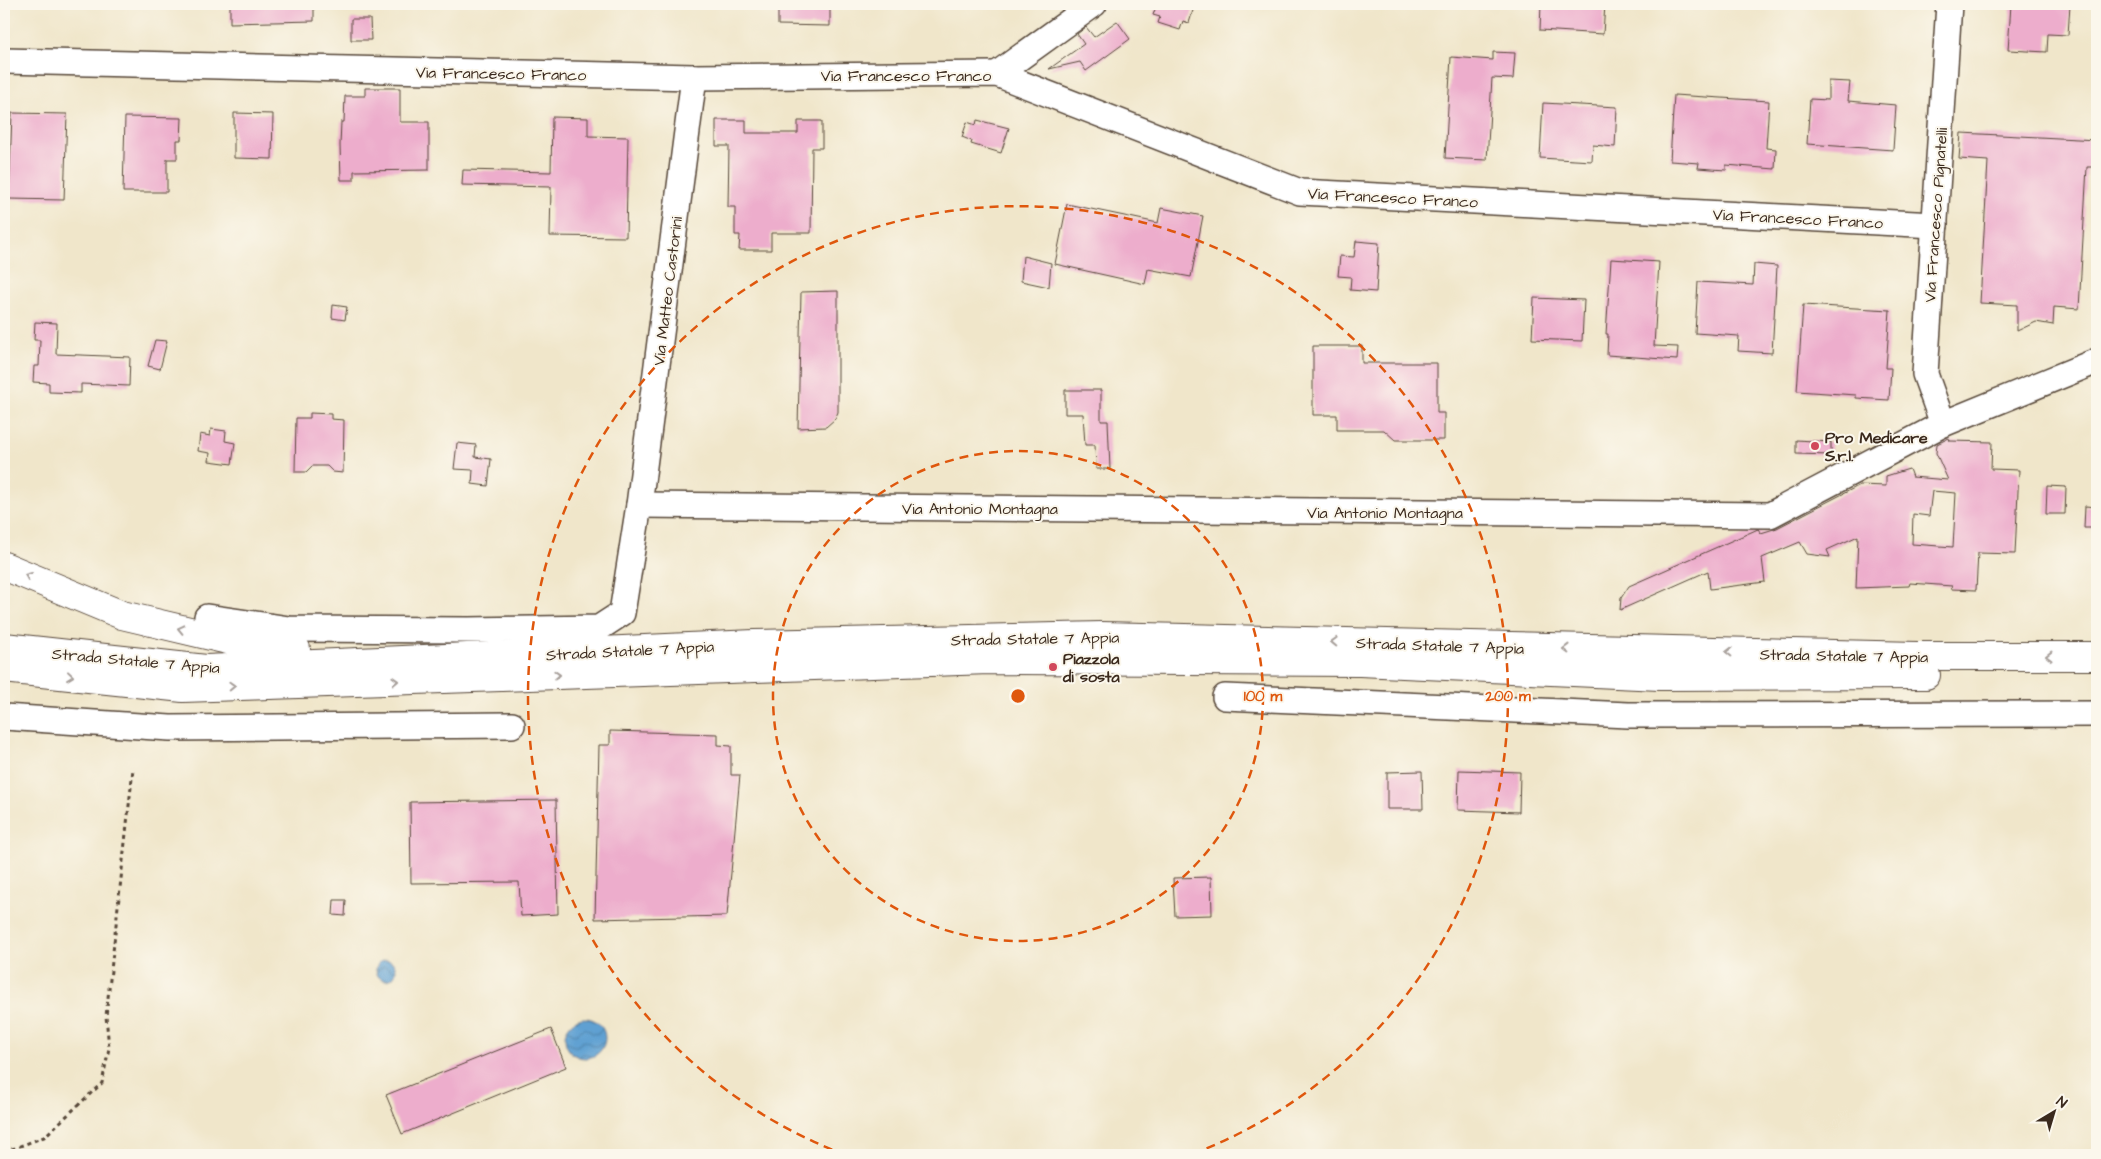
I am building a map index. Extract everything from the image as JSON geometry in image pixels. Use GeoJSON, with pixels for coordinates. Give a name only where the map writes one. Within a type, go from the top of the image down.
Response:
{"type":"FeatureCollection","features":[{"type":"Feature","properties":{"kind":"highway"},"geometry":{"type":"LineString","coordinates":[[4,566],[122,615],[266,649],[358,649],[525,654]]}},
{"type":"Feature","properties":{"kind":"highway","name":"Strada Statale 7 Appia"},"geometry":{"type":"LineString","coordinates":[[4,647],[206,669],[754,644],[1102,636],[1898,656],[2097,656]]}},
{"type":"Feature","properties":{"kind":"highway","name":"Strada Statale 7 Appia"},"geometry":{"type":"LineString","coordinates":[[4,670],[183,688],[989,660],[1360,662],[1660,676],[2097,674]]}},
{"type":"Feature","properties":{"kind":"street"},"geometry":{"type":"LineString","coordinates":[[997,74],[1094,4]]}},
{"type":"Feature","properties":{"kind":"street","name":"Via Francesco Pignatelli"},"geometry":{"type":"LineString","coordinates":[[1943,424],[1925,374],[1949,4]]}},
{"type":"Feature","properties":{"kind":"street","name":"Via Francesco Franco"},"geometry":{"type":"LineString","coordinates":[[4,62],[694,77],[997,74],[1300,192],[1935,225]]}},
{"type":"Feature","properties":{"kind":"street","name":"Via Matteo Castorini"},"geometry":{"type":"LineString","coordinates":[[207,617],[288,630],[599,628],[622,613],[639,505],[694,77]]}},
{"type":"Feature","properties":{"kind":"street","name":"Via Antonio Montagna"},"geometry":{"type":"LineString","coordinates":[[639,505],[1770,515],[1943,424],[2097,361]]}},
{"type":"Feature","properties":{"kind":"street"},"geometry":{"type":"LineString","coordinates":[[1225,697],[1628,715],[2097,714]]}},
{"type":"Feature","properties":{"kind":"street"},"geometry":{"type":"LineString","coordinates":[[4,717],[170,728],[512,726]]}},
{"type":"Feature","properties":{"kind":"path"},"geometry":{"type":"LineString","coordinates":[[4,1152],[44,1137],[102,1083],[109,1048],[106,1016],[133,769]]}},
{"type":"Feature","properties":{"kind":"water"},"geometry":{"type":"Polygon","coordinates":[[[386,960],[393,963],[396,970],[393,977],[386,980],[379,977],[376,970],[379,963],[386,960]]]}},
{"type":"Feature","properties":{"kind":"water"},"geometry":{"type":"Polygon","coordinates":[[[585,1018],[596,1021],[602,1027],[605,1038],[602,1049],[596,1055],[585,1058],[574,1055],[568,1049],[565,1038],[568,1027],[574,1021],[585,1018]]]}},
{"type":"Feature","properties":{"kind":"building"},"geometry":{"type":"Polygon","coordinates":[[[230,4],[314,4],[314,21],[230,23],[230,4]]]}},
{"type":"Feature","properties":{"kind":"building"},"geometry":{"type":"Polygon","coordinates":[[[778,4],[830,4],[830,26],[778,25],[778,4]]]}},
{"type":"Feature","properties":{"kind":"building"},"geometry":{"type":"Polygon","coordinates":[[[1157,4],[1195,4],[1189,23],[1183,21],[1180,30],[1158,23],[1160,17],[1153,15],[1157,4]]]}},
{"type":"Feature","properties":{"kind":"building"},"geometry":{"type":"Polygon","coordinates":[[[1541,4],[1605,4],[1603,34],[1540,30],[1541,4]]]}},
{"type":"Feature","properties":{"kind":"building"},"geometry":{"type":"Polygon","coordinates":[[[2011,4],[2070,4],[2068,35],[2048,34],[2047,52],[2008,50],[2011,4]]]}},
{"type":"Feature","properties":{"kind":"building"},"geometry":{"type":"Polygon","coordinates":[[[351,19],[370,19],[371,40],[351,40],[351,19]]]}},
{"type":"Feature","properties":{"kind":"building"},"geometry":{"type":"Polygon","coordinates":[[[1117,21],[1130,39],[1086,71],[1080,62],[1049,69],[1084,44],[1077,34],[1086,27],[1094,37],[1117,21]]]}},
{"type":"Feature","properties":{"kind":"building"},"geometry":{"type":"Polygon","coordinates":[[[1493,52],[1515,53],[1513,79],[1492,78],[1487,160],[1445,158],[1451,57],[1493,60],[1493,52]]]}},
{"type":"Feature","properties":{"kind":"building"},"geometry":{"type":"Polygon","coordinates":[[[1828,81],[1850,82],[1848,101],[1896,105],[1893,150],[1807,144],[1810,99],[1828,100],[1828,81]]]}},
{"type":"Feature","properties":{"kind":"building"},"geometry":{"type":"Polygon","coordinates":[[[365,88],[400,88],[400,122],[429,122],[429,170],[354,171],[354,180],[341,180],[341,122],[344,122],[345,96],[365,96],[365,88]]]}},
{"type":"Feature","properties":{"kind":"building"},"geometry":{"type":"Polygon","coordinates":[[[1674,95],[1769,101],[1766,148],[1776,149],[1775,169],[1726,165],[1726,170],[1698,168],[1699,163],[1670,161],[1674,95]]]}},
{"type":"Feature","properties":{"kind":"building"},"geometry":{"type":"Polygon","coordinates":[[[1543,103],[1617,107],[1615,147],[1593,145],[1592,161],[1540,158],[1543,103]]]}},
{"type":"Feature","properties":{"kind":"building"},"geometry":{"type":"Polygon","coordinates":[[[12,113],[67,114],[64,200],[9,199],[12,113]]]}},
{"type":"Feature","properties":{"kind":"building"},"geometry":{"type":"Polygon","coordinates":[[[234,113],[273,114],[272,159],[234,158],[234,113]]]}},
{"type":"Feature","properties":{"kind":"building"},"geometry":{"type":"Polygon","coordinates":[[[125,117],[182,118],[181,140],[177,140],[177,159],[167,159],[167,192],[123,192],[125,117]]]}},
{"type":"Feature","properties":{"kind":"building"},"geometry":{"type":"Polygon","coordinates":[[[552,117],[588,118],[588,136],[628,137],[626,237],[550,236],[551,187],[462,185],[463,170],[551,172],[552,117]]]}},
{"type":"Feature","properties":{"kind":"building"},"geometry":{"type":"Polygon","coordinates":[[[716,120],[746,120],[746,133],[798,133],[798,121],[822,121],[822,148],[812,148],[811,233],[771,233],[771,250],[739,250],[740,235],[735,235],[735,207],[728,207],[729,146],[716,146],[716,120]]]}},
{"type":"Feature","properties":{"kind":"building"},"geometry":{"type":"Polygon","coordinates":[[[977,120],[1009,128],[1001,153],[971,144],[972,141],[962,137],[967,122],[976,125],[977,120]]]}},
{"type":"Feature","properties":{"kind":"building"},"geometry":{"type":"Polygon","coordinates":[[[1961,133],[2097,140],[2097,167],[2087,167],[2079,309],[2054,307],[2053,325],[2036,322],[2017,331],[2017,305],[1980,303],[1988,161],[1959,159],[1961,133]]]}},
{"type":"Feature","properties":{"kind":"building"},"geometry":{"type":"Polygon","coordinates":[[[1067,204],[1158,223],[1161,208],[1203,216],[1191,277],[1148,269],[1145,284],[1055,264],[1067,204]]]}},
{"type":"Feature","properties":{"kind":"building"},"geometry":{"type":"Polygon","coordinates":[[[1356,241],[1379,243],[1376,292],[1350,290],[1351,277],[1338,276],[1340,256],[1354,257],[1356,241]]]}},
{"type":"Feature","properties":{"kind":"building"},"geometry":{"type":"Polygon","coordinates":[[[1023,256],[1051,263],[1049,287],[1021,281],[1023,256]]]}},
{"type":"Feature","properties":{"kind":"building"},"geometry":{"type":"Polygon","coordinates":[[[1611,259],[1659,262],[1654,346],[1678,347],[1677,360],[1607,355],[1608,334],[1606,334],[1611,259]]]}},
{"type":"Feature","properties":{"kind":"building"},"geometry":{"type":"Polygon","coordinates":[[[1754,264],[1777,266],[1772,353],[1738,351],[1739,336],[1695,333],[1698,282],[1753,285],[1754,264]]]}},
{"type":"Feature","properties":{"kind":"building"},"geometry":{"type":"Polygon","coordinates":[[[838,291],[838,412],[835,419],[826,427],[798,428],[801,292],[838,291]]]}},
{"type":"Feature","properties":{"kind":"building"},"geometry":{"type":"Polygon","coordinates":[[[1534,298],[1584,300],[1582,341],[1532,339],[1534,298]]]}},
{"type":"Feature","properties":{"kind":"building"},"geometry":{"type":"Polygon","coordinates":[[[333,305],[347,307],[345,320],[332,318],[333,305]]]}},
{"type":"Feature","properties":{"kind":"building"},"geometry":{"type":"Polygon","coordinates":[[[1803,305],[1890,310],[1886,368],[1891,368],[1889,400],[1856,398],[1856,395],[1797,391],[1803,305]]]}},
{"type":"Feature","properties":{"kind":"building"},"geometry":{"type":"Polygon","coordinates":[[[35,322],[57,323],[56,354],[130,357],[129,386],[81,384],[81,393],[49,392],[49,383],[33,382],[34,366],[39,366],[40,340],[34,340],[35,322]]]}},
{"type":"Feature","properties":{"kind":"building"},"geometry":{"type":"Polygon","coordinates":[[[155,340],[167,341],[160,369],[148,366],[155,340]]]}},
{"type":"Feature","properties":{"kind":"building"},"geometry":{"type":"Polygon","coordinates":[[[1313,346],[1362,346],[1362,363],[1437,363],[1437,413],[1444,413],[1444,440],[1395,440],[1384,430],[1337,430],[1337,415],[1313,415],[1313,346]]]}},
{"type":"Feature","properties":{"kind":"building"},"geometry":{"type":"Polygon","coordinates":[[[1065,390],[1101,390],[1101,421],[1108,421],[1110,469],[1096,469],[1095,445],[1085,445],[1083,414],[1065,414],[1065,390]]]}},
{"type":"Feature","properties":{"kind":"building"},"geometry":{"type":"Polygon","coordinates":[[[310,413],[331,414],[331,419],[344,420],[343,473],[333,472],[327,466],[312,466],[306,472],[295,472],[296,418],[310,418],[310,413]]]}},
{"type":"Feature","properties":{"kind":"building"},"geometry":{"type":"Polygon","coordinates":[[[211,429],[226,431],[225,441],[235,443],[232,464],[209,461],[210,453],[198,451],[200,434],[210,436],[211,429]]]}},
{"type":"Feature","properties":{"kind":"building"},"geometry":{"type":"Polygon","coordinates":[[[1949,438],[1950,441],[1992,442],[1991,469],[2019,470],[2015,554],[1978,553],[1976,590],[1951,589],[1952,586],[1910,583],[1909,586],[1856,588],[1858,536],[1827,550],[1830,557],[1807,554],[1800,542],[1762,558],[1765,582],[1710,589],[1708,571],[1620,610],[1621,598],[1629,586],[1758,529],[1761,533],[1777,528],[1860,485],[1886,486],[1886,476],[1909,469],[1912,477],[1948,480],[1936,453],[1937,444],[1949,438]],[[1932,491],[1929,516],[1913,514],[1912,544],[1953,547],[1956,493],[1932,491]]]}},
{"type":"Feature","properties":{"kind":"building"},"geometry":{"type":"Polygon","coordinates":[[[1796,440],[1831,442],[1831,455],[1796,454],[1796,440]]]}},
{"type":"Feature","properties":{"kind":"building"},"geometry":{"type":"Polygon","coordinates":[[[457,443],[476,445],[475,457],[491,459],[488,486],[472,484],[473,470],[454,469],[457,443]]]}},
{"type":"Feature","properties":{"kind":"building"},"geometry":{"type":"Polygon","coordinates":[[[2047,486],[2066,487],[2065,514],[2046,514],[2047,486]]]}},
{"type":"Feature","properties":{"kind":"building"},"geometry":{"type":"Polygon","coordinates":[[[2085,506],[2097,507],[2097,528],[2084,528],[2085,506]]]}},
{"type":"Feature","properties":{"kind":"building"},"geometry":{"type":"Polygon","coordinates":[[[610,731],[718,734],[718,745],[731,746],[731,775],[740,775],[727,916],[595,919],[599,745],[610,745],[610,731]]]}},
{"type":"Feature","properties":{"kind":"building"},"geometry":{"type":"Polygon","coordinates":[[[1459,770],[1520,772],[1519,812],[1458,810],[1459,770]]]}},
{"type":"Feature","properties":{"kind":"building"},"geometry":{"type":"Polygon","coordinates":[[[1422,771],[1423,809],[1387,809],[1387,772],[1422,771]]]}},
{"type":"Feature","properties":{"kind":"building"},"geometry":{"type":"Polygon","coordinates":[[[556,800],[558,914],[521,916],[519,882],[411,883],[410,802],[556,800]]]}},
{"type":"Feature","properties":{"kind":"building"},"geometry":{"type":"Polygon","coordinates":[[[1211,877],[1212,915],[1175,916],[1173,878],[1211,877]]]}},
{"type":"Feature","properties":{"kind":"building"},"geometry":{"type":"Polygon","coordinates":[[[334,900],[346,900],[345,916],[333,915],[334,900]]]}},
{"type":"Feature","properties":{"kind":"building"},"geometry":{"type":"Polygon","coordinates":[[[551,1029],[566,1067],[402,1134],[386,1095],[551,1029]]]}},
{"type":"Feature","properties":{"kind":"place","name":"Pro Medicare S.r.l."},"geometry":{"type":"Point","coordinates":[1815,446]}},
{"type":"Feature","properties":{"kind":"place","name":"Piazzola di sosta"},"geometry":{"type":"Point","coordinates":[1053,667]}}]}
